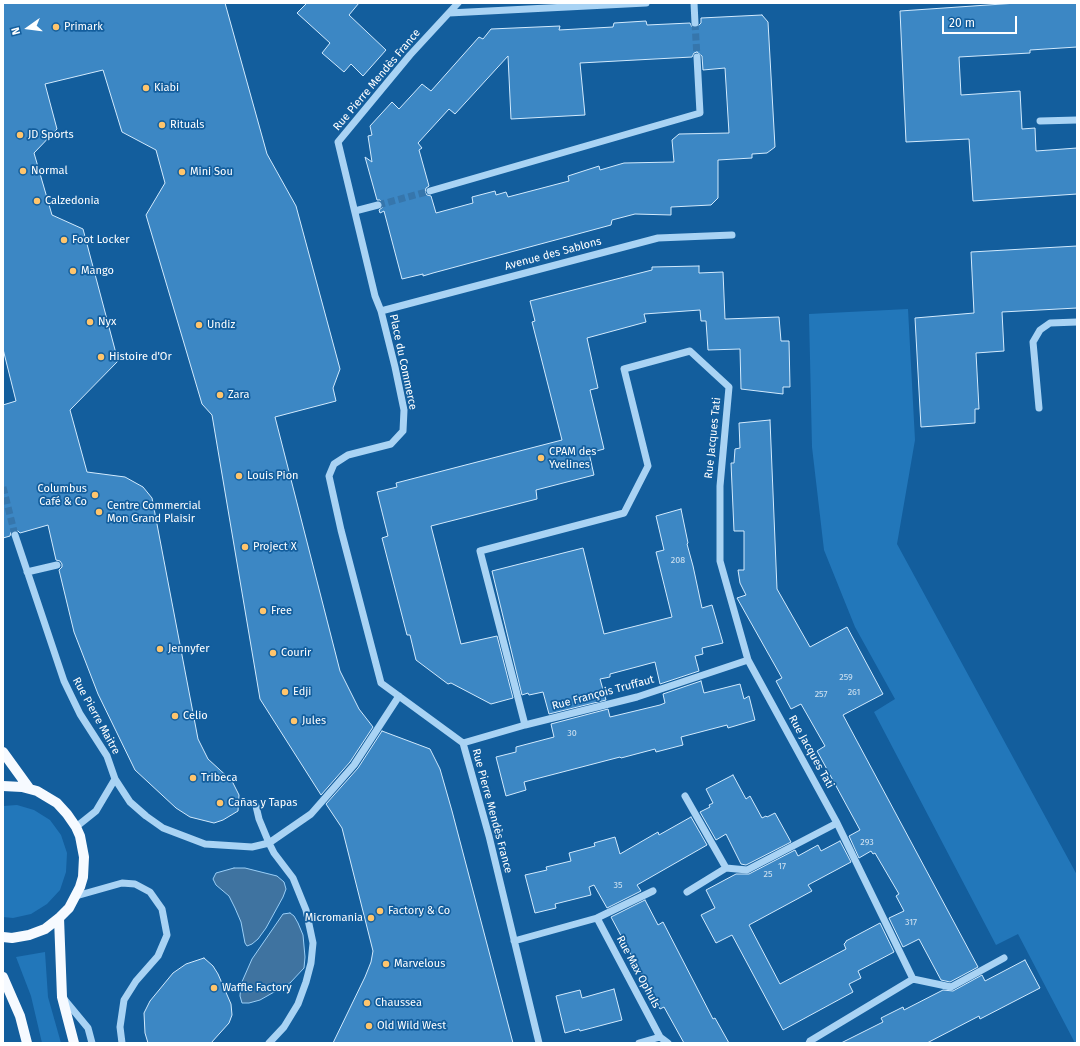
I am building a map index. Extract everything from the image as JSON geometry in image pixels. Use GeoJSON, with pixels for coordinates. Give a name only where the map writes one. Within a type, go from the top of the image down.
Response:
{"type":"FeatureCollection","features":[{"type":"Feature","properties":{"kind":"main road"},"geometry":{"type":"LineString","coordinates":[[3,752],[29,788]]}},
{"type":"Feature","properties":{"kind":"main road"},"geometry":{"type":"LineString","coordinates":[[3,786],[29,788],[43,794],[57,803],[76,827],[80,836],[84,857],[83,877],[76,896],[69,908],[59,918],[45,929],[29,935],[12,938],[3,937]]}},
{"type":"Feature","properties":{"kind":"main road"},"geometry":{"type":"LineString","coordinates":[[59,918],[62,997],[74,1043]]}},
{"type":"Feature","properties":{"kind":"main road"},"geometry":{"type":"LineString","coordinates":[[3,976],[20,1016],[26,1043]]}},
{"type":"Feature","properties":{"kind":"street","name":"Rue Pierre Mendès France"},"geometry":{"type":"LineString","coordinates":[[375,296],[338,142],[410,54],[458,3]]}},
{"type":"Feature","properties":{"kind":"street"},"geometry":{"type":"LineString","coordinates":[[449,13],[646,3]]}},
{"type":"Feature","properties":{"kind":"street"},"geometry":{"type":"LineString","coordinates":[[694,3],[695,23]]}},
{"type":"Feature","properties":{"kind":"street"},"geometry":{"type":"LineString","coordinates":[[430,191],[700,113],[697,56]]}},
{"type":"Feature","properties":{"kind":"street"},"geometry":{"type":"LineString","coordinates":[[1040,121],[1077,120]]}},
{"type":"Feature","properties":{"kind":"street"},"geometry":{"type":"LineString","coordinates":[[354,211],[378,205]]}},
{"type":"Feature","properties":{"kind":"street","name":"Avenue des Sablons"},"geometry":{"type":"LineString","coordinates":[[381,311],[658,238],[732,235]]}},
{"type":"Feature","properties":{"kind":"street","name":"Place du Commerce"},"geometry":{"type":"LineString","coordinates":[[341,530],[329,476],[334,464],[348,455],[391,444],[403,431],[404,410],[381,311],[375,296]]}},
{"type":"Feature","properties":{"kind":"street"},"geometry":{"type":"LineString","coordinates":[[1039,408],[1034,342],[1040,330],[1050,323],[1077,322]]}},
{"type":"Feature","properties":{"kind":"street","name":"Rue Jacques Tati"},"geometry":{"type":"LineString","coordinates":[[525,725],[480,551],[624,513],[648,466],[624,369],[690,351],[729,387],[720,486],[720,561],[748,660],[837,823],[913,979]]}},
{"type":"Feature","properties":{"kind":"street","name":"Rue Pierre Mendès France"},"geometry":{"type":"LineString","coordinates":[[341,530],[381,683],[463,743],[489,836],[539,1043]]}},
{"type":"Feature","properties":{"kind":"street","name":"Rue Pierre Maitre"},"geometry":{"type":"LineString","coordinates":[[15,535],[64,681],[80,714],[106,756],[115,779],[130,802],[163,828],[205,844],[252,847],[268,843]]}},
{"type":"Feature","properties":{"kind":"street"},"geometry":{"type":"LineString","coordinates":[[27,572],[58,565]]}},
{"type":"Feature","properties":{"kind":"street","name":"Rue François Truffaut"},"geometry":{"type":"LineString","coordinates":[[463,743],[525,725],[637,697],[748,660]]}},
{"type":"Feature","properties":{"kind":"street"},"geometry":{"type":"LineString","coordinates":[[268,843],[312,814],[354,765],[399,696]]}},
{"type":"Feature","properties":{"kind":"street"},"geometry":{"type":"LineString","coordinates":[[76,827],[96,811],[115,779]]}},
{"type":"Feature","properties":{"kind":"street"},"geometry":{"type":"LineString","coordinates":[[685,796],[726,868]]}},
{"type":"Feature","properties":{"kind":"street"},"geometry":{"type":"LineString","coordinates":[[256,806],[268,843],[293,878],[306,910],[313,943],[307,976],[298,1004],[284,1027],[269,1043]]}},
{"type":"Feature","properties":{"kind":"street"},"geometry":{"type":"LineString","coordinates":[[687,892],[726,868],[747,870],[837,823]]}},
{"type":"Feature","properties":{"kind":"street"},"geometry":{"type":"LineString","coordinates":[[76,896],[122,883],[135,884],[150,892],[162,910],[167,935],[158,956],[136,981],[124,1000],[120,1027],[122,1043]]}},
{"type":"Feature","properties":{"kind":"street"},"geometry":{"type":"LineString","coordinates":[[514,941],[597,918],[653,891]]}},
{"type":"Feature","properties":{"kind":"street","name":"Rue Max Ophuls"},"geometry":{"type":"LineString","coordinates":[[597,918],[660,1037],[668,1043]]}},
{"type":"Feature","properties":{"kind":"street"},"geometry":{"type":"LineString","coordinates":[[809,1043],[913,979],[951,987],[1004,958]]}},
{"type":"Feature","properties":{"kind":"street"},"geometry":{"type":"LineString","coordinates":[[62,997],[88,1028],[92,1043]]}},
{"type":"Feature","properties":{"kind":"street"},"geometry":{"type":"LineString","coordinates":[[639,1043],[660,1037]]}},
{"type":"Feature","properties":{"kind":"shaded area"},"geometry":{"type":"Polygon","coordinates":[[[908,309],[915,440],[897,544],[1077,875],[1077,1043],[1075,1043],[1018,934],[996,945],[874,712],[895,699],[855,627],[824,550],[812,447],[809,314],[908,309]]]}},
{"type":"Feature","properties":{"kind":"shaded area"},"geometry":{"type":"Polygon","coordinates":[[[17,805],[34,810],[50,820],[61,835],[67,853],[66,872],[60,890],[47,904],[31,914],[13,918],[3,917],[3,806],[17,805]]]}},
{"type":"Feature","properties":{"kind":"shaded area"},"geometry":{"type":"Polygon","coordinates":[[[234,868],[245,868],[277,876],[284,882],[286,889],[266,928],[258,939],[247,946],[245,943],[241,922],[229,896],[216,885],[213,879],[216,873],[234,868]]]}},
{"type":"Feature","properties":{"kind":"shaded area"},"geometry":{"type":"Polygon","coordinates":[[[290,913],[294,916],[303,935],[305,957],[304,968],[290,983],[260,1000],[242,1003],[240,996],[241,984],[252,959],[283,914],[290,913]]]}},
{"type":"Feature","properties":{"kind":"shaded area"},"geometry":{"type":"Polygon","coordinates":[[[45,952],[48,997],[61,1043],[42,1043],[31,996],[16,957],[45,952]]]}},
{"type":"Feature","properties":{"kind":"building","name":"Centre Commercial Mon Grand Plaisir"},"geometry":{"type":"Polygon","coordinates":[[[3,3],[225,3],[267,154],[296,206],[340,369],[333,388],[336,401],[275,417],[340,671],[359,709],[373,727],[350,762],[321,795],[260,699],[212,415],[202,404],[146,215],[165,183],[156,150],[122,132],[103,70],[45,84],[57,129],[34,153],[52,215],[83,229],[118,361],[70,410],[87,472],[125,477],[143,487],[152,498],[198,739],[208,759],[232,781],[239,795],[238,811],[223,820],[214,823],[190,817],[176,808],[135,770],[98,694],[74,632],[59,570],[62,567],[62,564],[60,561],[56,560],[48,525],[20,533],[14,530],[11,532],[10,536],[3,538],[3,405],[16,401],[3,349],[3,3]]]}},
{"type":"Feature","properties":{"kind":"building"},"geometry":{"type":"Polygon","coordinates":[[[307,3],[359,3],[349,15],[386,50],[363,76],[351,64],[344,72],[322,53],[330,43],[297,13],[307,3]]]}},
{"type":"Feature","properties":{"kind":"building"},"geometry":{"type":"Polygon","coordinates":[[[1017,3],[1077,3],[1077,47],[1030,50],[1030,53],[959,57],[961,95],[1020,91],[1022,129],[1035,128],[1036,151],[1077,148],[1077,194],[973,201],[969,139],[906,142],[900,11],[1017,3]]]}},
{"type":"Feature","properties":{"kind":"building"},"geometry":{"type":"Polygon","coordinates":[[[762,15],[768,22],[775,147],[767,153],[752,154],[752,158],[718,160],[718,198],[711,205],[671,207],[671,215],[635,214],[612,220],[611,225],[423,276],[423,274],[402,279],[384,211],[380,213],[379,210],[383,207],[383,203],[380,200],[377,200],[365,157],[372,162],[368,136],[372,135],[370,126],[392,102],[399,109],[422,84],[431,91],[479,37],[483,39],[491,29],[560,26],[559,30],[613,27],[614,23],[646,21],[647,25],[690,23],[692,27],[696,28],[701,23],[701,18],[762,15]],[[697,52],[694,53],[692,57],[580,63],[585,115],[511,119],[508,56],[455,114],[449,109],[418,143],[422,148],[419,150],[429,186],[426,188],[425,192],[427,195],[431,196],[436,213],[473,203],[472,197],[495,191],[496,195],[506,192],[508,197],[569,181],[568,176],[599,166],[600,170],[624,163],[674,162],[672,140],[679,134],[729,133],[725,68],[703,70],[702,56],[697,52]]]}},
{"type":"Feature","properties":{"kind":"building"},"geometry":{"type":"Polygon","coordinates":[[[1077,246],[1077,308],[1002,312],[1004,351],[976,353],[979,409],[975,409],[975,423],[921,427],[915,318],[974,313],[971,252],[1077,246]]]}},
{"type":"Feature","properties":{"kind":"building"},"geometry":{"type":"Polygon","coordinates":[[[699,266],[699,273],[723,272],[725,319],[779,317],[781,341],[789,341],[790,387],[783,387],[783,394],[741,389],[740,349],[708,350],[706,321],[701,321],[700,310],[644,314],[646,322],[587,338],[598,388],[590,390],[604,449],[589,453],[594,475],[536,490],[537,499],[431,526],[461,644],[497,636],[513,698],[491,704],[451,683],[448,684],[416,660],[410,635],[407,635],[382,538],[388,536],[377,492],[397,487],[396,483],[562,440],[532,322],[535,321],[530,301],[652,270],[652,267],[699,266]]]}},
{"type":"Feature","properties":{"kind":"building"},"geometry":{"type":"Polygon","coordinates":[[[770,420],[777,589],[810,647],[847,627],[883,694],[843,715],[978,967],[950,982],[941,980],[919,939],[903,947],[889,918],[904,911],[896,896],[899,894],[875,853],[873,854],[871,851],[859,858],[849,836],[860,830],[817,751],[825,746],[801,704],[791,709],[776,681],[782,678],[737,598],[746,595],[740,583],[738,570],[744,570],[744,531],[734,531],[731,463],[734,463],[735,449],[740,448],[739,423],[770,420]]]}},
{"type":"Feature","properties":{"kind":"building"},"geometry":{"type":"Polygon","coordinates":[[[681,509],[687,544],[702,608],[712,605],[723,643],[702,648],[703,654],[695,656],[699,671],[660,684],[655,662],[610,674],[610,677],[600,679],[606,700],[549,714],[543,692],[522,695],[492,571],[583,548],[604,634],[672,617],[656,552],[664,550],[656,516],[681,509]]]}},
{"type":"Feature","properties":{"kind":"building"},"geometry":{"type":"Polygon","coordinates":[[[701,681],[704,693],[740,684],[744,699],[749,696],[755,720],[728,728],[727,725],[681,737],[683,745],[656,752],[655,749],[620,757],[524,782],[526,790],[506,796],[496,757],[516,752],[516,747],[554,737],[551,724],[608,709],[610,717],[660,705],[665,703],[663,694],[701,681]]]}},
{"type":"Feature","properties":{"kind":"building"},"geometry":{"type":"Polygon","coordinates":[[[382,731],[430,749],[440,769],[513,1043],[333,1043],[365,977],[371,962],[373,951],[342,828],[326,804],[358,768],[382,731]]]}},
{"type":"Feature","properties":{"kind":"building"},"geometry":{"type":"Polygon","coordinates":[[[733,775],[746,799],[750,796],[762,818],[775,813],[791,842],[746,865],[741,864],[726,834],[716,840],[700,812],[710,807],[709,805],[713,803],[706,789],[733,775]]]}},
{"type":"Feature","properties":{"kind":"building"},"geometry":{"type":"Polygon","coordinates":[[[691,817],[707,845],[637,885],[641,891],[607,908],[594,885],[589,887],[591,895],[555,904],[556,908],[535,913],[525,875],[547,870],[546,867],[571,861],[569,853],[595,846],[594,843],[615,837],[620,854],[658,832],[659,835],[691,817]]]}},
{"type":"Feature","properties":{"kind":"building"},"geometry":{"type":"Polygon","coordinates":[[[840,841],[851,862],[808,885],[812,891],[749,925],[780,984],[846,949],[844,944],[846,941],[880,923],[894,952],[858,971],[861,978],[849,984],[853,992],[783,1030],[732,935],[716,943],[701,915],[715,908],[706,890],[736,874],[749,874],[795,850],[798,856],[818,845],[821,851],[840,841]]]}},
{"type":"Feature","properties":{"kind":"building"},"geometry":{"type":"Polygon","coordinates":[[[645,900],[658,925],[663,922],[713,1019],[715,1018],[729,1043],[684,1043],[664,1007],[660,1009],[611,917],[645,900]]]}},
{"type":"Feature","properties":{"kind":"building"},"geometry":{"type":"Polygon","coordinates":[[[204,958],[213,966],[218,974],[231,1004],[232,1015],[229,1023],[211,1043],[148,1043],[145,1033],[144,1013],[150,1001],[173,973],[186,964],[204,958]]]}},
{"type":"Feature","properties":{"kind":"building"},"geometry":{"type":"Polygon","coordinates":[[[1025,960],[1040,988],[980,1019],[979,1016],[927,1043],[841,1043],[883,1022],[881,1018],[903,1007],[904,1010],[943,990],[953,991],[982,975],[985,981],[1025,960]]]}},
{"type":"Feature","properties":{"kind":"building"},"geometry":{"type":"Polygon","coordinates":[[[614,989],[622,1020],[580,1031],[579,1029],[565,1033],[556,996],[580,990],[582,998],[614,989]]]}},
{"type":"Feature","properties":{"kind":"tunnel"},"geometry":{"type":"LineString","coordinates":[[695,23],[697,57]]}},
{"type":"Feature","properties":{"kind":"tunnel"},"geometry":{"type":"LineString","coordinates":[[378,205],[430,191]]}},
{"type":"Feature","properties":{"kind":"tunnel"},"geometry":{"type":"LineString","coordinates":[[3,487],[15,535]]}},
{"type":"Feature","properties":{"kind":"place","name":"Primark"},"geometry":{"type":"Point","coordinates":[56,27]}},
{"type":"Feature","properties":{"kind":"place","name":"Kiabi"},"geometry":{"type":"Point","coordinates":[146,88]}},
{"type":"Feature","properties":{"kind":"place","name":"Rituals"},"geometry":{"type":"Point","coordinates":[162,125]}},
{"type":"Feature","properties":{"kind":"place","name":"JD Sports"},"geometry":{"type":"Point","coordinates":[20,135]}},
{"type":"Feature","properties":{"kind":"place","name":"Normal"},"geometry":{"type":"Point","coordinates":[23,171]}},
{"type":"Feature","properties":{"kind":"place","name":"Mini Sou"},"geometry":{"type":"Point","coordinates":[182,172]}},
{"type":"Feature","properties":{"kind":"place","name":"Calzedonia"},"geometry":{"type":"Point","coordinates":[37,201]}},
{"type":"Feature","properties":{"kind":"place","name":"Foot Locker"},"geometry":{"type":"Point","coordinates":[64,240]}},
{"type":"Feature","properties":{"kind":"place","name":"Mango"},"geometry":{"type":"Point","coordinates":[73,271]}},
{"type":"Feature","properties":{"kind":"place","name":"Nyx"},"geometry":{"type":"Point","coordinates":[90,322]}},
{"type":"Feature","properties":{"kind":"place","name":"Undiz"},"geometry":{"type":"Point","coordinates":[199,325]}},
{"type":"Feature","properties":{"kind":"place","name":"Histoire d'Or"},"geometry":{"type":"Point","coordinates":[101,357]}},
{"type":"Feature","properties":{"kind":"place","name":"Zara"},"geometry":{"type":"Point","coordinates":[220,395]}},
{"type":"Feature","properties":{"kind":"place","name":"CPAM des Yvelines"},"geometry":{"type":"Point","coordinates":[541,458]}},
{"type":"Feature","properties":{"kind":"place","name":"Louis Pion"},"geometry":{"type":"Point","coordinates":[239,476]}},
{"type":"Feature","properties":{"kind":"place","name":"Columbus Café & Co"},"geometry":{"type":"Point","coordinates":[95,495]}},
{"type":"Feature","properties":{"kind":"place","name":"Centre Commercial Mon Grand Plaisir"},"geometry":{"type":"Point","coordinates":[99,512]}},
{"type":"Feature","properties":{"kind":"place","name":"Project X"},"geometry":{"type":"Point","coordinates":[245,547]}},
{"type":"Feature","properties":{"kind":"place","name":"Free"},"geometry":{"type":"Point","coordinates":[263,611]}},
{"type":"Feature","properties":{"kind":"place","name":"Jennyfer"},"geometry":{"type":"Point","coordinates":[160,649]}},
{"type":"Feature","properties":{"kind":"place","name":"Courir"},"geometry":{"type":"Point","coordinates":[273,653]}},
{"type":"Feature","properties":{"kind":"place","name":"Edji"},"geometry":{"type":"Point","coordinates":[285,692]}},
{"type":"Feature","properties":{"kind":"place","name":"Celio"},"geometry":{"type":"Point","coordinates":[175,716]}},
{"type":"Feature","properties":{"kind":"place","name":"Jules"},"geometry":{"type":"Point","coordinates":[294,721]}},
{"type":"Feature","properties":{"kind":"place","name":"Tribeca"},"geometry":{"type":"Point","coordinates":[193,778]}},
{"type":"Feature","properties":{"kind":"place","name":"Cañas y Tapas"},"geometry":{"type":"Point","coordinates":[220,803]}},
{"type":"Feature","properties":{"kind":"place","name":"Factory & Co"},"geometry":{"type":"Point","coordinates":[380,911]}},
{"type":"Feature","properties":{"kind":"place","name":"Micromania"},"geometry":{"type":"Point","coordinates":[371,918]}},
{"type":"Feature","properties":{"kind":"place","name":"Marvelous"},"geometry":{"type":"Point","coordinates":[386,964]}},
{"type":"Feature","properties":{"kind":"place","name":"Waffle Factory"},"geometry":{"type":"Point","coordinates":[214,988]}},
{"type":"Feature","properties":{"kind":"place","name":"Chaussea"},"geometry":{"type":"Point","coordinates":[367,1003]}},
{"type":"Feature","properties":{"kind":"place","name":"Old Wild West"},"geometry":{"type":"Point","coordinates":[369,1026]}}]}
